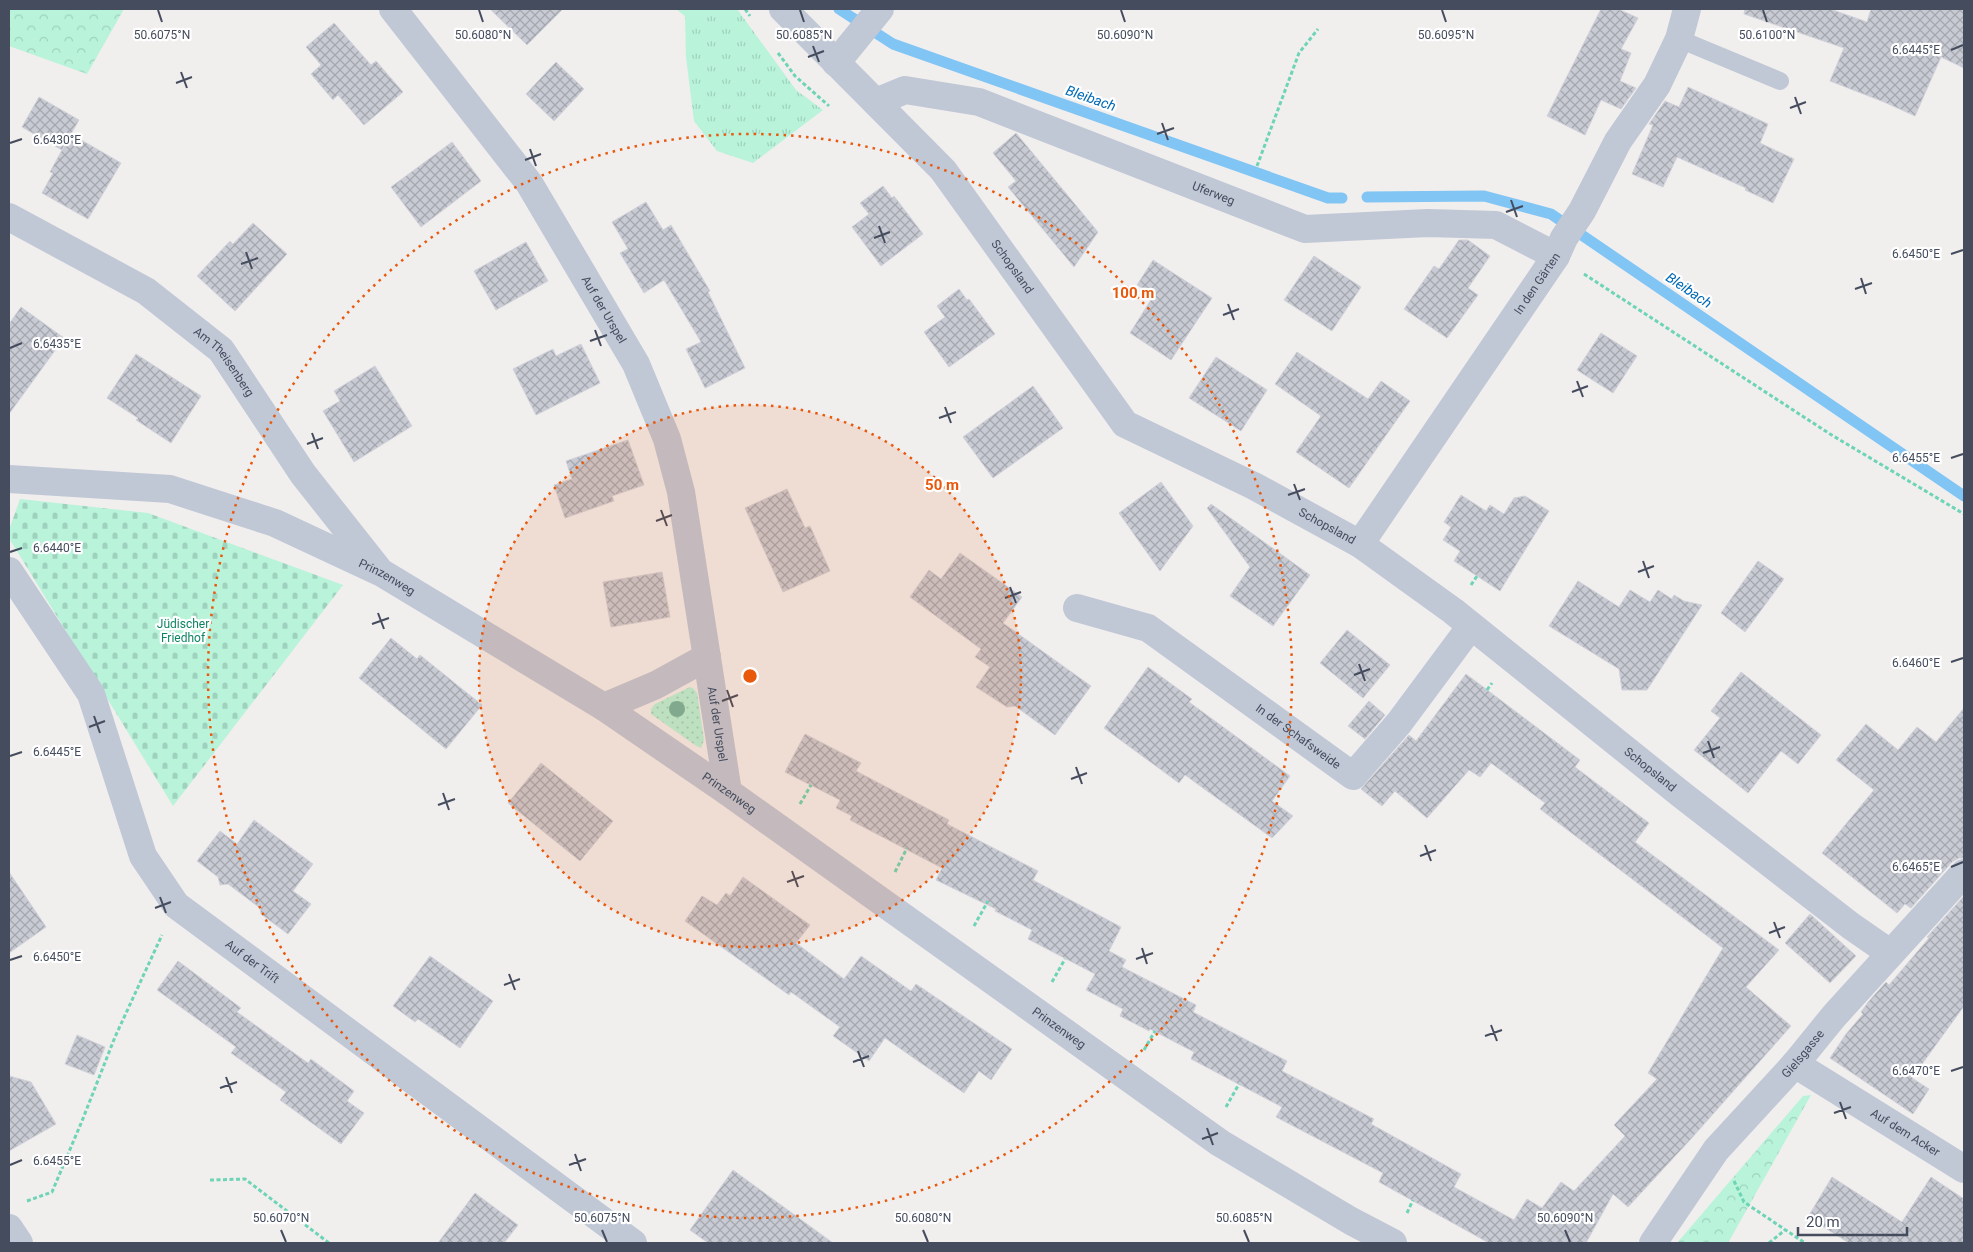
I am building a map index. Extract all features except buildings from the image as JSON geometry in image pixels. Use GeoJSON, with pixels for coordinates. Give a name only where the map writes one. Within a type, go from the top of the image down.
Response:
{"type":"FeatureCollection","features":[{"type":"Feature","properties":{"kind":"street","name":"Auf der Urspel"},"geometry":{"type":"LineString","coordinates":[[393,9],[529,183],[636,364],[667,438],[681,492],[728,792]]}},
{"type":"Feature","properties":{"kind":"street","name":"Schopsland"},"geometry":{"type":"LineString","coordinates":[[783,9],[943,170],[1125,424],[1254,486],[1360,544],[1471,626],[1682,795],[1851,926],[1890,953]]}},
{"type":"Feature","properties":{"kind":"street"},"geometry":{"type":"LineString","coordinates":[[836,63],[880,9]]}},
{"type":"Feature","properties":{"kind":"street","name":"In den Gärten"},"geometry":{"type":"LineString","coordinates":[[1360,544],[1560,247],[1582,211],[1618,141],[1657,85],[1678,39],[1687,9]]}},
{"type":"Feature","properties":{"kind":"street","name":"Uferweg"},"geometry":{"type":"LineString","coordinates":[[876,102],[905,90],[979,102],[1305,228],[1428,223],[1496,225],[1560,247]]}},
{"type":"Feature","properties":{"kind":"street","name":"Am Theisenberg"},"geometry":{"type":"LineString","coordinates":[[9,217],[146,291],[221,350],[303,474],[382,573]]}},
{"type":"Feature","properties":{"kind":"street","name":"Prinzenweg"},"geometry":{"type":"LineString","coordinates":[[9,479],[170,489],[276,523],[382,573],[604,706],[1220,1142],[1351,1221],[1393,1243]]}},
{"type":"Feature","properties":{"kind":"street","name":"Auf der Trift"},"geometry":{"type":"LineString","coordinates":[[9,571],[91,694],[143,856],[176,905],[633,1243]]}},
{"type":"Feature","properties":{"kind":"street","name":"In der Schafsweide"},"geometry":{"type":"LineString","coordinates":[[1077,608],[1148,628],[1353,776],[1399,723],[1471,626]]}},
{"type":"Feature","properties":{"kind":"street"},"geometry":{"type":"LineString","coordinates":[[604,706],[656,685],[706,658]]}},
{"type":"Feature","properties":{"kind":"street","name":"Gielsgasse"},"geometry":{"type":"LineString","coordinates":[[1653,1243],[1716,1150],[1795,1064],[1834,1016],[1890,953],[1964,873]]}},
{"type":"Feature","properties":{"kind":"street","name":"Auf dem Acker"},"geometry":{"type":"LineString","coordinates":[[1795,1064],[1964,1169]]}},
{"type":"Feature","properties":{"kind":"street"},"geometry":{"type":"LineString","coordinates":[[9,1228],[19,1243]]}},
{"type":"Feature","properties":{"kind":"lane"},"geometry":{"type":"LineString","coordinates":[[1678,39],[1780,80]]}},
{"type":"Feature","properties":{"kind":"path"},"geometry":{"type":"LineString","coordinates":[[1257,166],[1299,53],[1318,29]]}},
{"type":"Feature","properties":{"kind":"path"},"geometry":{"type":"LineString","coordinates":[[1560,247],[1830,434],[1964,514]]}},
{"type":"Feature","properties":{"kind":"path"},"geometry":{"type":"LineString","coordinates":[[893,875],[907,848]]}},
{"type":"Feature","properties":{"kind":"path"},"geometry":{"type":"LineString","coordinates":[[972,930],[988,901]]}},
{"type":"Feature","properties":{"kind":"path"},"geometry":{"type":"LineString","coordinates":[[24,1202],[52,1192],[118,1029],[176,905]]}},
{"type":"Feature","properties":{"kind":"path"},"geometry":{"type":"LineString","coordinates":[[1051,983],[1065,959]]}},
{"type":"Feature","properties":{"kind":"path"},"geometry":{"type":"LineString","coordinates":[[1143,1052],[1154,1031]]}},
{"type":"Feature","properties":{"kind":"path"},"geometry":{"type":"LineString","coordinates":[[1222,1115],[1239,1084]]}},
{"type":"Feature","properties":{"kind":"path"},"geometry":{"type":"LineString","coordinates":[[210,1180],[245,1178],[329,1243]]}},
{"type":"Feature","properties":{"kind":"path"},"geometry":{"type":"LineString","coordinates":[[1744,1202],[1806,1243]]}},
{"type":"Feature","properties":{"kind":"path"},"geometry":{"type":"LineString","coordinates":[[1768,1243],[1785,1230]]}},
{"type":"Feature","properties":{"kind":"green space"},"geometry":{"type":"Polygon","coordinates":[[[9,9],[124,9],[87,74],[9,46],[9,9]]]}},
{"type":"Feature","properties":{"kind":"green space"},"geometry":{"type":"Polygon","coordinates":[[[676,9],[737,9],[796,90],[823,110],[753,163],[717,151],[694,121],[686,57],[685,16],[676,9]]]}},
{"type":"Feature","properties":{"kind":"green space","name":"Jüdischer Friedhof"},"geometry":{"type":"Polygon","coordinates":[[[20,499],[148,513],[343,585],[173,806],[9,538],[9,530],[20,499]]]}},
{"type":"Feature","properties":{"kind":"green space"},"geometry":{"type":"Polygon","coordinates":[[[690,687],[697,693],[704,740],[701,748],[651,714],[651,709],[655,704],[690,687]]]}},
{"type":"Feature","properties":{"kind":"green space"},"geometry":{"type":"Polygon","coordinates":[[[1811,1095],[1728,1243],[1677,1243],[1803,1096],[1811,1095]]]}},
{"type":"Feature","properties":{"kind":"waterway","name":"Bleibach"},"geometry":{"type":"LineString","coordinates":[[839,9],[893,44],[1328,198],[1342,198]]}},
{"type":"Feature","properties":{"kind":"waterway","name":"Bleibach"},"geometry":{"type":"LineString","coordinates":[[1367,197],[1484,196],[1551,214],[1964,496]]}}]}
